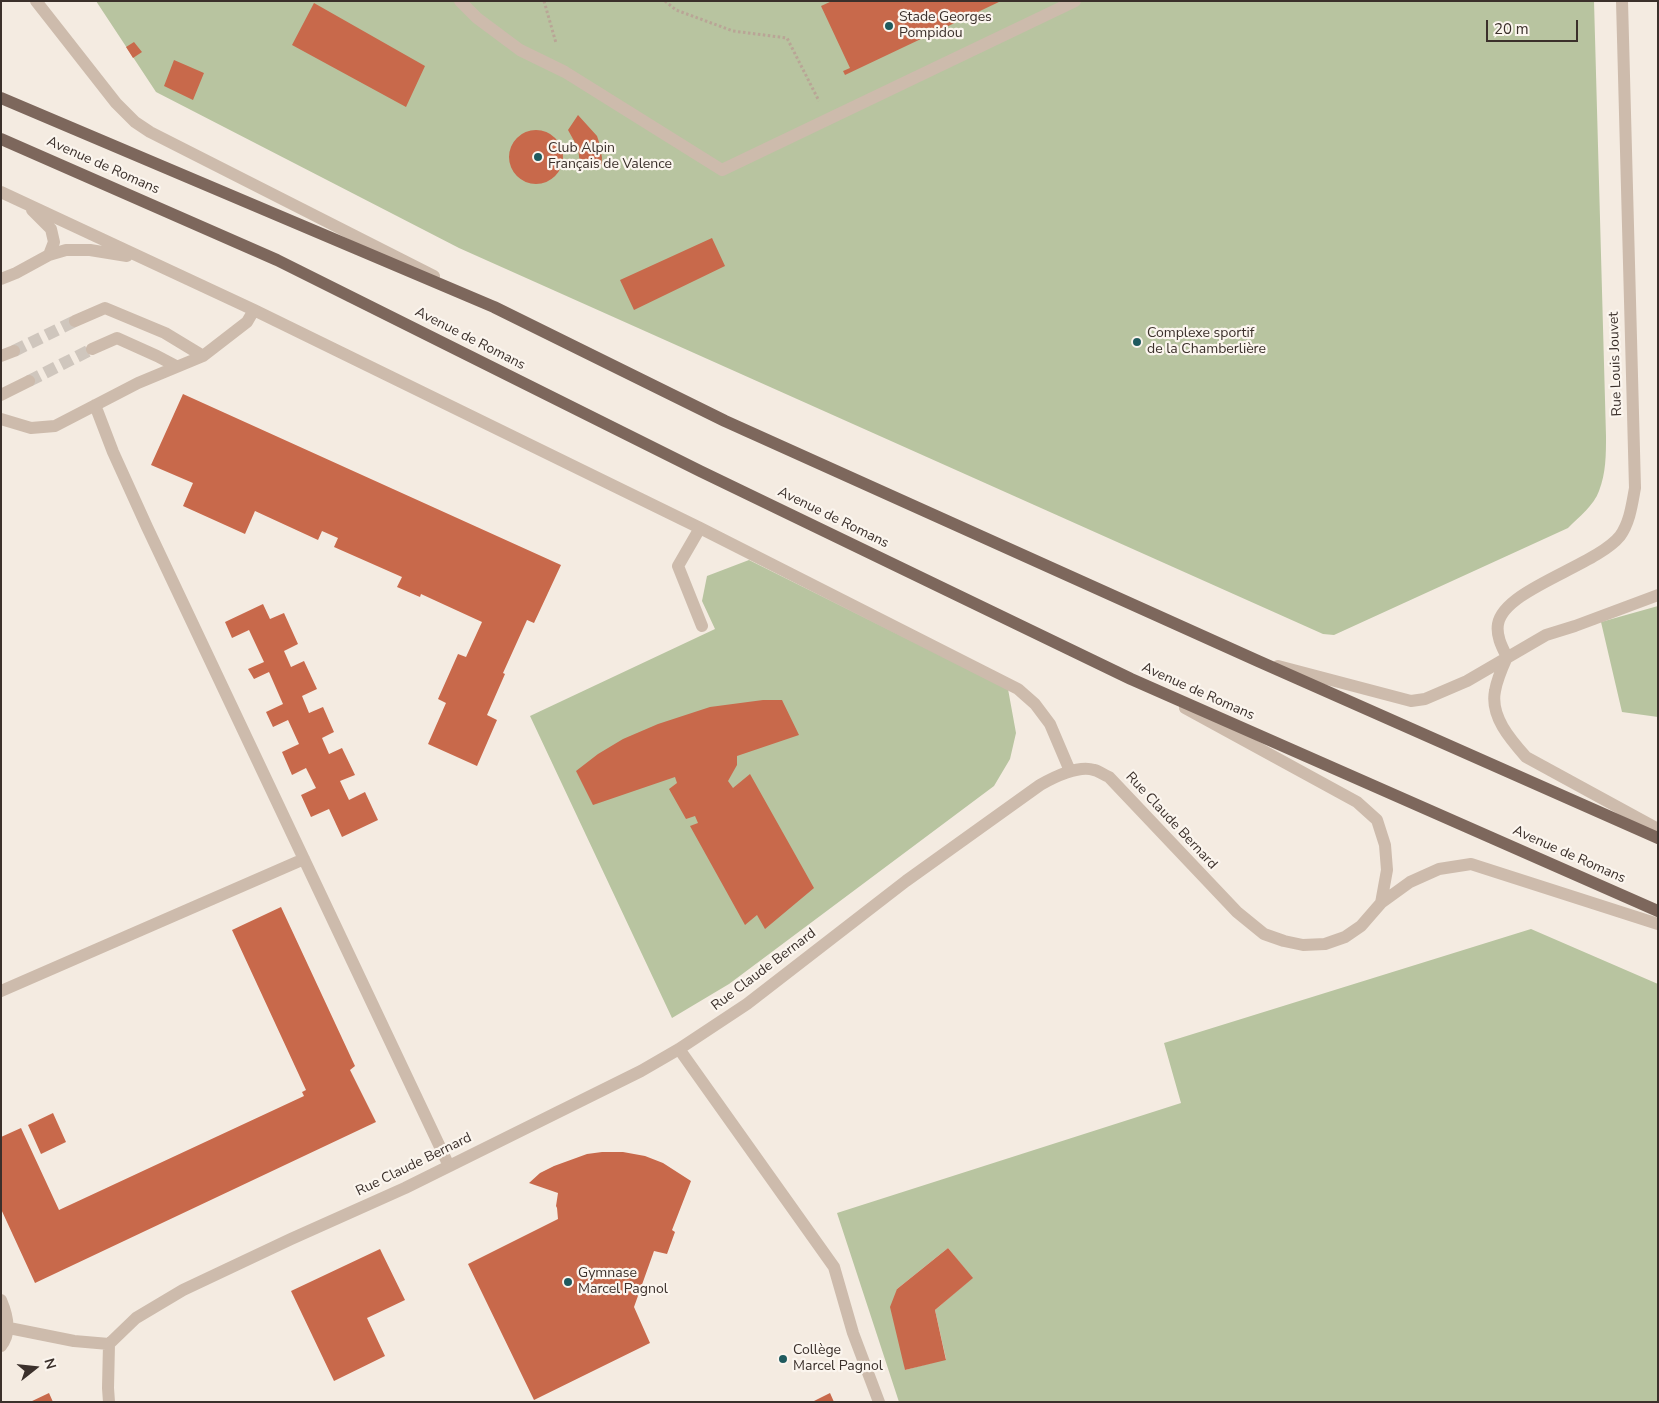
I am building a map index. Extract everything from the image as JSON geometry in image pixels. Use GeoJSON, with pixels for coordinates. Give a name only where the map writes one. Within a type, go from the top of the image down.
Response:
{"type":"FeatureCollection","features":[{"type":"Feature","properties":{"kind":"main road","name":"Avenue de Romans"},"geometry":{"type":"LineString","coordinates":[[1,98],[494,306],[725,421],[1258,661],[1658,838]]}},
{"type":"Feature","properties":{"kind":"main road","name":"Avenue de Romans"},"geometry":{"type":"LineString","coordinates":[[1,139],[278,260],[700,471],[1131,679],[1658,911]]}},
{"type":"Feature","properties":{"kind":"street"},"geometry":{"type":"LineString","coordinates":[[36,1],[116,103],[135,122],[159,137],[494,306]]}},
{"type":"Feature","properties":{"kind":"street"},"geometry":{"type":"LineString","coordinates":[[460,1],[477,18],[520,50],[565,72],[722,170],[1075,1]]}},
{"type":"Feature","properties":{"kind":"street","name":"Rue Louis Jouvet"},"geometry":{"type":"LineString","coordinates":[[1507,657],[1499,640],[1498,624],[1504,611],[1517,599],[1604,550],[1620,536],[1630,515],[1635,488],[1622,1]]}},
{"type":"Feature","properties":{"kind":"street"},"geometry":{"type":"LineString","coordinates":[[1,192],[254,310],[700,528],[1018,689],[1035,704],[1050,724],[1070,771]]}},
{"type":"Feature","properties":{"kind":"street"},"geometry":{"type":"LineString","coordinates":[[24,202],[51,229],[54,242],[49,255]]}},
{"type":"Feature","properties":{"kind":"street"},"geometry":{"type":"LineString","coordinates":[[1,279],[49,255],[66,250],[90,250],[142,258]]}},
{"type":"Feature","properties":{"kind":"street"},"geometry":{"type":"LineString","coordinates":[[75,321],[105,308],[165,332],[203,356]]}},
{"type":"Feature","properties":{"kind":"street"},"geometry":{"type":"LineString","coordinates":[[1,419],[31,428],[54,426],[138,383],[203,356],[247,322],[254,310]]}},
{"type":"Feature","properties":{"kind":"street"},"geometry":{"type":"LineString","coordinates":[[92,350],[117,338],[176,366]]}},
{"type":"Feature","properties":{"kind":"street"},"geometry":{"type":"LineString","coordinates":[[1,356],[14,351]]}},
{"type":"Feature","properties":{"kind":"street"},"geometry":{"type":"LineString","coordinates":[[1,395],[29,381]]}},
{"type":"Feature","properties":{"kind":"street"},"geometry":{"type":"LineString","coordinates":[[95,405],[113,452],[146,527],[449,1166]]}},
{"type":"Feature","properties":{"kind":"street"},"geometry":{"type":"LineString","coordinates":[[700,528],[678,566],[702,626]]}},
{"type":"Feature","properties":{"kind":"street"},"geometry":{"type":"LineString","coordinates":[[1258,661],[1411,701],[1425,700],[1467,681],[1546,635],[1658,595]]}},
{"type":"Feature","properties":{"kind":"street"},"geometry":{"type":"LineString","coordinates":[[1507,657],[1494,692],[1496,711],[1511,740],[1526,757],[1658,829]]}},
{"type":"Feature","properties":{"kind":"street"},"geometry":{"type":"LineString","coordinates":[[1131,679],[1358,802],[1377,820],[1385,845],[1387,870],[1381,903]]}},
{"type":"Feature","properties":{"kind":"street","name":"Rue Claude Bernard"},"geometry":{"type":"LineString","coordinates":[[109,1344],[136,1318],[182,1290],[405,1188],[641,1072],[747,1004],[906,881],[1040,785],[1070,771],[1093,769],[1109,777],[1237,912],[1264,934],[1284,941],[1303,945],[1325,944],[1345,936],[1361,926],[1381,903],[1410,882],[1439,869],[1471,864],[1658,924]]}},
{"type":"Feature","properties":{"kind":"street"},"geometry":{"type":"LineString","coordinates":[[1,991],[304,859]]}},
{"type":"Feature","properties":{"kind":"street"},"geometry":{"type":"LineString","coordinates":[[679,1049],[834,1267],[853,1333],[879,1402]]}},
{"type":"Feature","properties":{"kind":"street"},"geometry":{"type":"LineString","coordinates":[[1,1300],[9,1328],[4,1344],[1,1346]]}},
{"type":"Feature","properties":{"kind":"street"},"geometry":{"type":"LineString","coordinates":[[9,1328],[74,1341],[109,1344],[109,1402]]}},
{"type":"Feature","properties":{"kind":"path"},"geometry":{"type":"LineString","coordinates":[[544,1],[565,72]]}},
{"type":"Feature","properties":{"kind":"path"},"geometry":{"type":"LineString","coordinates":[[664,1],[676,10],[733,31],[787,38],[828,119]]}},
{"type":"Feature","properties":{"kind":"green space","name":"Complexe sportif de la Chamberlière"},"geometry":{"type":"Polygon","coordinates":[[[96,1],[1594,1],[1606,436],[1605,464],[1601,484],[1594,501],[1568,528],[1334,635],[1323,634],[459,248],[156,92],[96,1]]]}},
{"type":"Feature","properties":{"kind":"green space"},"geometry":{"type":"Polygon","coordinates":[[[749,560],[1008,689],[1016,733],[1010,759],[994,786],[729,984],[672,1018],[530,716],[715,629],[702,601],[707,576],[749,560]]]}},
{"type":"Feature","properties":{"kind":"green space"},"geometry":{"type":"Polygon","coordinates":[[[1658,606],[1658,717],[1622,712],[1601,622],[1658,606]]]}},
{"type":"Feature","properties":{"kind":"green space"},"geometry":{"type":"Polygon","coordinates":[[[1531,929],[1658,984],[1658,1402],[899,1402],[837,1213],[1181,1103],[1164,1043],[1531,929]],[[948,1248],[897,1289],[905,1370],[946,1359],[935,1310],[972,1278],[948,1248]]]}},
{"type":"Feature","properties":{"kind":"building","name":"Stade Georges Pompidou"},"geometry":{"type":"Polygon","coordinates":[[[832,1],[1001,1],[845,75],[843,71],[850,68],[821,6],[832,1]]]}},
{"type":"Feature","properties":{"kind":"building"},"geometry":{"type":"Polygon","coordinates":[[[314,3],[425,66],[406,107],[292,45],[314,3]]]}},
{"type":"Feature","properties":{"kind":"building"},"geometry":{"type":"Polygon","coordinates":[[[134,42],[142,52],[133,58],[126,47],[134,42]]]}},
{"type":"Feature","properties":{"kind":"building"},"geometry":{"type":"Polygon","coordinates":[[[174,60],[204,73],[193,100],[164,86],[174,60]]]}},
{"type":"Feature","properties":{"kind":"building"},"geometry":{"type":"Polygon","coordinates":[[[578,115],[597,136],[602,158],[601,168],[580,165],[578,148],[568,130],[578,115]]]}},
{"type":"Feature","properties":{"kind":"building"},"geometry":{"type":"Polygon","coordinates":[[[531,130],[541,130],[555,138],[561,147],[563,157],[561,167],[555,176],[541,184],[531,184],[521,179],[514,172],[509,162],[509,152],[514,142],[521,135],[531,130]]]}},
{"type":"Feature","properties":{"kind":"building"},"geometry":{"type":"Polygon","coordinates":[[[712,238],[725,266],[634,310],[620,280],[712,238]]]}},
{"type":"Feature","properties":{"kind":"building"},"geometry":{"type":"Polygon","coordinates":[[[183,394],[561,565],[534,623],[527,620],[503,673],[505,674],[487,715],[497,720],[477,766],[428,744],[446,703],[438,699],[458,654],[466,657],[482,622],[421,594],[420,597],[397,587],[402,577],[334,547],[338,538],[322,531],[318,540],[255,511],[245,534],[183,506],[193,483],[151,465],[183,394]]]}},
{"type":"Feature","properties":{"kind":"building"},"geometry":{"type":"Polygon","coordinates":[[[263,604],[270,619],[284,613],[298,644],[284,651],[291,667],[304,661],[317,689],[302,696],[309,713],[323,707],[334,732],[322,738],[329,754],[342,748],[355,775],[340,781],[349,800],[365,792],[378,820],[342,837],[329,809],[311,817],[301,795],[316,788],[306,768],[292,775],[282,752],[299,744],[288,720],[273,727],[266,712],[283,704],[269,672],[254,679],[248,669],[264,662],[249,630],[232,638],[225,622],[263,604]]]}},
{"type":"Feature","properties":{"kind":"building"},"geometry":{"type":"Polygon","coordinates":[[[763,700],[782,700],[799,735],[737,756],[737,765],[728,781],[733,788],[750,774],[814,888],[765,929],[757,915],[745,925],[690,826],[698,823],[695,816],[686,819],[669,789],[677,783],[675,777],[593,805],[576,771],[598,754],[623,739],[658,724],[710,707],[763,700]]]}},
{"type":"Feature","properties":{"kind":"building"},"geometry":{"type":"Polygon","coordinates":[[[281,907],[355,1066],[350,1070],[376,1122],[35,1283],[1,1209],[1,1137],[21,1128],[59,1210],[304,1096],[302,1092],[306,1090],[232,930],[281,907]]]}},
{"type":"Feature","properties":{"kind":"building"},"geometry":{"type":"Polygon","coordinates":[[[53,1113],[66,1142],[41,1154],[28,1125],[53,1113]]]}},
{"type":"Feature","properties":{"kind":"building","name":"Gymnase Marcel Pagnol"},"geometry":{"type":"Polygon","coordinates":[[[623,1152],[645,1156],[663,1163],[691,1181],[672,1230],[675,1232],[667,1254],[654,1251],[634,1307],[650,1343],[534,1400],[468,1264],[558,1219],[556,1206],[558,1193],[529,1183],[540,1173],[587,1154],[623,1152]]]}},
{"type":"Feature","properties":{"kind":"building"},"geometry":{"type":"Polygon","coordinates":[[[948,1248],[973,1278],[935,1310],[946,1360],[905,1370],[890,1307],[897,1289],[948,1248]]]}},
{"type":"Feature","properties":{"kind":"building"},"geometry":{"type":"Polygon","coordinates":[[[380,1249],[405,1300],[367,1318],[385,1356],[334,1381],[291,1291],[380,1249]]]}},
{"type":"Feature","properties":{"kind":"building"},"geometry":{"type":"Polygon","coordinates":[[[49,1393],[53,1402],[30,1402],[49,1393]]]}},
{"type":"Feature","properties":{"kind":"building"},"geometry":{"type":"Polygon","coordinates":[[[830,1393],[834,1402],[812,1402],[830,1393]]]}},
{"type":"Feature","properties":{"kind":"tunnel"},"geometry":{"type":"LineString","coordinates":[[14,351],[75,321]]}},
{"type":"Feature","properties":{"kind":"tunnel"},"geometry":{"type":"LineString","coordinates":[[29,381],[92,349]]}},
{"type":"Feature","properties":{"kind":"place","name":"Stade Georges Pompidou"},"geometry":{"type":"Point","coordinates":[889,26]}},
{"type":"Feature","properties":{"kind":"place","name":"Club Alpin Français de Valence"},"geometry":{"type":"Point","coordinates":[538,157]}},
{"type":"Feature","properties":{"kind":"place","name":"Complexe sportif de la Chamberlière"},"geometry":{"type":"Point","coordinates":[1137,342]}},
{"type":"Feature","properties":{"kind":"place","name":"Gymnase Marcel Pagnol"},"geometry":{"type":"Point","coordinates":[568,1282]}},
{"type":"Feature","properties":{"kind":"place","name":"Collège Marcel Pagnol"},"geometry":{"type":"Point","coordinates":[783,1359]}}]}
